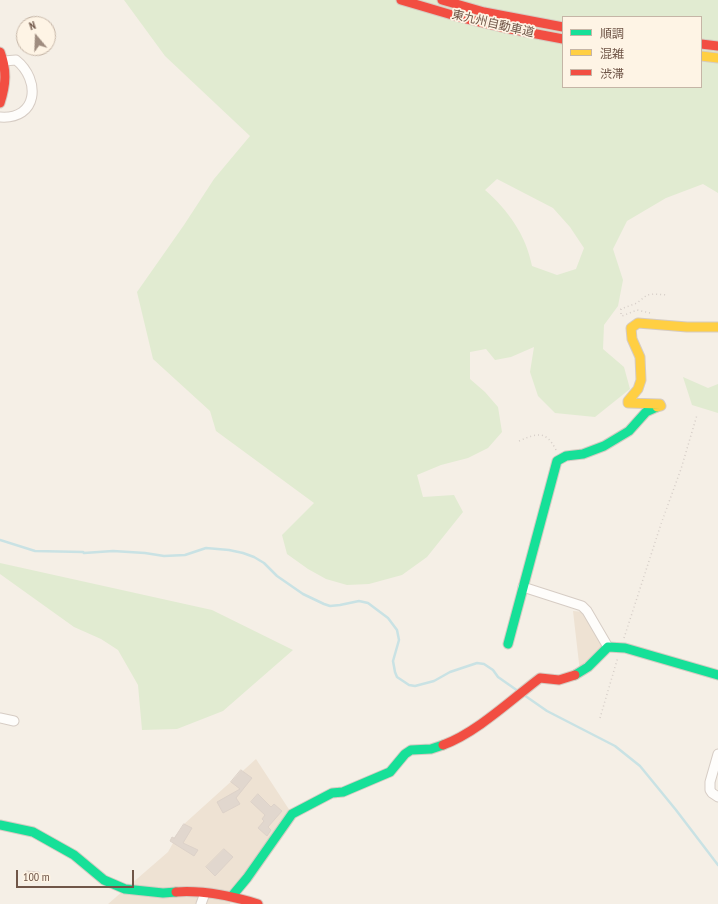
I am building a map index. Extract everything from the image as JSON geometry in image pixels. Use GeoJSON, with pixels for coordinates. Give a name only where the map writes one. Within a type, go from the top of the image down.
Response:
{"type":"FeatureCollection","features":[{"type":"Feature","properties":{"kind":"main road","name":"東九州自動車道"},"geometry":{"type":"LineString","coordinates":[[401,0],[459,17],[505,28],[562,39]]}},
{"type":"Feature","properties":{"kind":"main road","name":"東九州自動車道"},"geometry":{"type":"LineString","coordinates":[[442,0],[484,12],[562,27]]}},
{"type":"Feature","properties":{"kind":"main road"},"geometry":{"type":"LineString","coordinates":[[702,44],[718,46]]}},
{"type":"Feature","properties":{"kind":"main road"},"geometry":{"type":"LineString","coordinates":[[0,52],[6,71],[6,82],[0,103]]}},
{"type":"Feature","properties":{"kind":"main road"},"geometry":{"type":"LineString","coordinates":[[702,56],[718,58]]}},
{"type":"Feature","properties":{"kind":"main road"},"geometry":{"type":"LineString","coordinates":[[508,644],[557,461],[564,456],[583,454],[602,447],[626,433],[634,426],[644,413],[654,407],[661,406],[660,404],[628,403],[638,389],[641,380],[640,357],[632,339],[631,328],[638,323],[687,327],[718,327]]}},
{"type":"Feature","properties":{"kind":"main road"},"geometry":{"type":"LineString","coordinates":[[232,896],[247,878],[292,814],[332,793],[343,792],[390,772],[405,754],[411,750],[431,749],[453,741],[490,717],[540,678],[562,680],[580,673],[608,647],[621,648],[718,675]]}},
{"type":"Feature","properties":{"kind":"main road"},"geometry":{"type":"LineString","coordinates":[[0,825],[33,832],[74,855],[104,880],[125,889],[162,893],[187,892],[232,896],[258,904]]}},
{"type":"Feature","properties":{"kind":"street"},"geometry":{"type":"LineString","coordinates":[[0,117],[9,117],[21,112],[30,104],[33,96],[31,81],[20,63],[16,60],[4,61]]}},
{"type":"Feature","properties":{"kind":"street"},"geometry":{"type":"LineString","coordinates":[[523,587],[582,606],[587,611],[608,647]]}},
{"type":"Feature","properties":{"kind":"street"},"geometry":{"type":"LineString","coordinates":[[0,718],[14,721]]}},
{"type":"Feature","properties":{"kind":"street"},"geometry":{"type":"LineString","coordinates":[[718,754],[710,786],[712,793],[718,797]]}},
{"type":"Feature","properties":{"kind":"street"},"geometry":{"type":"LineString","coordinates":[[201,904],[205,893]]}},
{"type":"Feature","properties":{"kind":"path"},"geometry":{"type":"LineString","coordinates":[[652,314],[637,310],[622,316],[621,309],[637,303],[647,296],[654,294],[668,295]]}},
{"type":"Feature","properties":{"kind":"path"},"geometry":{"type":"LineString","coordinates":[[600,718],[621,648],[661,524],[681,469],[697,415]]}},
{"type":"Feature","properties":{"kind":"path"},"geometry":{"type":"LineString","coordinates":[[519,441],[539,434],[547,437],[557,452],[557,461]]}},
{"type":"Feature","properties":{"kind":"shaded area"},"geometry":{"type":"Polygon","coordinates":[[[573,611],[585,612],[604,645],[580,672],[573,611]]]}},
{"type":"Feature","properties":{"kind":"shaded area"},"geometry":{"type":"Polygon","coordinates":[[[256,759],[292,814],[232,896],[230,904],[108,904],[168,852],[183,825],[256,759]]]}},
{"type":"Feature","properties":{"kind":"green space"},"geometry":{"type":"Polygon","coordinates":[[[124,0],[718,0],[718,193],[703,184],[666,198],[627,221],[613,249],[623,280],[618,306],[604,325],[603,349],[624,367],[630,389],[595,417],[555,413],[538,396],[530,372],[534,347],[511,357],[495,360],[486,349],[470,352],[470,379],[485,392],[498,407],[502,432],[488,448],[468,458],[441,465],[417,475],[423,497],[454,495],[463,512],[427,557],[402,575],[369,584],[347,585],[326,579],[308,569],[287,554],[282,535],[314,503],[216,431],[210,411],[153,359],[137,292],[214,179],[250,136],[165,56],[124,0]],[[497,179],[485,190],[501,206],[515,224],[521,234],[532,266],[557,275],[576,269],[584,248],[570,227],[553,208],[497,179]]]}},
{"type":"Feature","properties":{"kind":"green space"},"geometry":{"type":"Polygon","coordinates":[[[683,377],[708,388],[718,384],[718,413],[692,405],[683,377]]]}},
{"type":"Feature","properties":{"kind":"green space"},"geometry":{"type":"Polygon","coordinates":[[[0,563],[212,610],[293,650],[223,711],[177,729],[142,730],[138,685],[118,650],[101,639],[74,627],[0,574],[0,563]]]}},
{"type":"Feature","properties":{"kind":"building"},"geometry":{"type":"Polygon","coordinates":[[[241,770],[252,778],[236,798],[240,804],[223,813],[217,802],[240,789],[231,782],[241,770]]]}},
{"type":"Feature","properties":{"kind":"building"},"geometry":{"type":"Polygon","coordinates":[[[258,794],[271,807],[274,804],[282,811],[268,827],[271,830],[267,836],[258,828],[264,821],[262,819],[265,815],[251,802],[258,794]]]}},
{"type":"Feature","properties":{"kind":"building"},"geometry":{"type":"Polygon","coordinates":[[[184,824],[192,828],[183,843],[198,850],[194,856],[170,841],[184,824]]]}},
{"type":"Feature","properties":{"kind":"building"},"geometry":{"type":"Polygon","coordinates":[[[224,849],[233,857],[215,876],[206,867],[224,849]]]}},
{"type":"Feature","properties":{"kind":"building"},"geometry":{"type":"Polygon","coordinates":[[[27,871],[39,872],[38,882],[26,880],[27,871]]]}},
{"type":"Feature","properties":{"kind":"waterway"},"geometry":{"type":"LineString","coordinates":[[0,540],[35,551],[84,553],[113,551],[164,556],[185,555],[206,548],[243,553],[264,563],[277,576],[303,594],[324,604],[330,606],[359,601],[368,603],[388,618],[397,630],[399,640],[393,661],[395,672],[397,677],[409,685],[415,686],[434,681],[450,672],[477,663],[484,664],[493,670],[498,677],[518,691]]}},
{"type":"Feature","properties":{"kind":"waterway"},"geometry":{"type":"LineString","coordinates":[[524,695],[547,711],[615,746],[640,766],[718,865]]}},
{"type":"Feature","properties":{"kind":"traffic: fast"},"geometry":{"type":"LineString","coordinates":[[508,644],[557,461],[566,456],[583,454],[604,446],[629,431],[646,412],[657,407]]}},
{"type":"Feature","properties":{"kind":"traffic: fast"},"geometry":{"type":"LineString","coordinates":[[575,675],[588,667],[608,647],[625,648],[718,675]]}},
{"type":"Feature","properties":{"kind":"traffic: fast"},"geometry":{"type":"LineString","coordinates":[[232,896],[247,878],[292,814],[332,793],[343,792],[390,772],[405,754],[411,750],[431,749],[443,745]]}},
{"type":"Feature","properties":{"kind":"traffic: fast"},"geometry":{"type":"LineString","coordinates":[[0,825],[33,832],[74,855],[104,880],[125,889],[163,893],[176,892]]}},
{"type":"Feature","properties":{"kind":"traffic: slow"},"geometry":{"type":"LineString","coordinates":[[702,56],[718,58]]}},
{"type":"Feature","properties":{"kind":"traffic: slow"},"geometry":{"type":"LineString","coordinates":[[657,407],[661,406],[660,404],[628,403],[638,389],[641,380],[640,357],[632,339],[631,328],[638,323],[687,327],[718,327]]}},
{"type":"Feature","properties":{"kind":"traffic: jam"},"geometry":{"type":"LineString","coordinates":[[401,0],[459,17],[505,28],[562,39]]}},
{"type":"Feature","properties":{"kind":"traffic: jam"},"geometry":{"type":"LineString","coordinates":[[442,0],[484,12],[562,27]]}},
{"type":"Feature","properties":{"kind":"traffic: jam"},"geometry":{"type":"LineString","coordinates":[[702,44],[718,46]]}},
{"type":"Feature","properties":{"kind":"traffic: jam"},"geometry":{"type":"LineString","coordinates":[[0,52],[5,71],[4,90],[0,103]]}},
{"type":"Feature","properties":{"kind":"traffic: jam"},"geometry":{"type":"LineString","coordinates":[[443,745],[468,733],[540,678],[559,680],[575,675]]}},
{"type":"Feature","properties":{"kind":"traffic: jam"},"geometry":{"type":"LineString","coordinates":[[176,892],[217,894],[258,904]]}}]}
